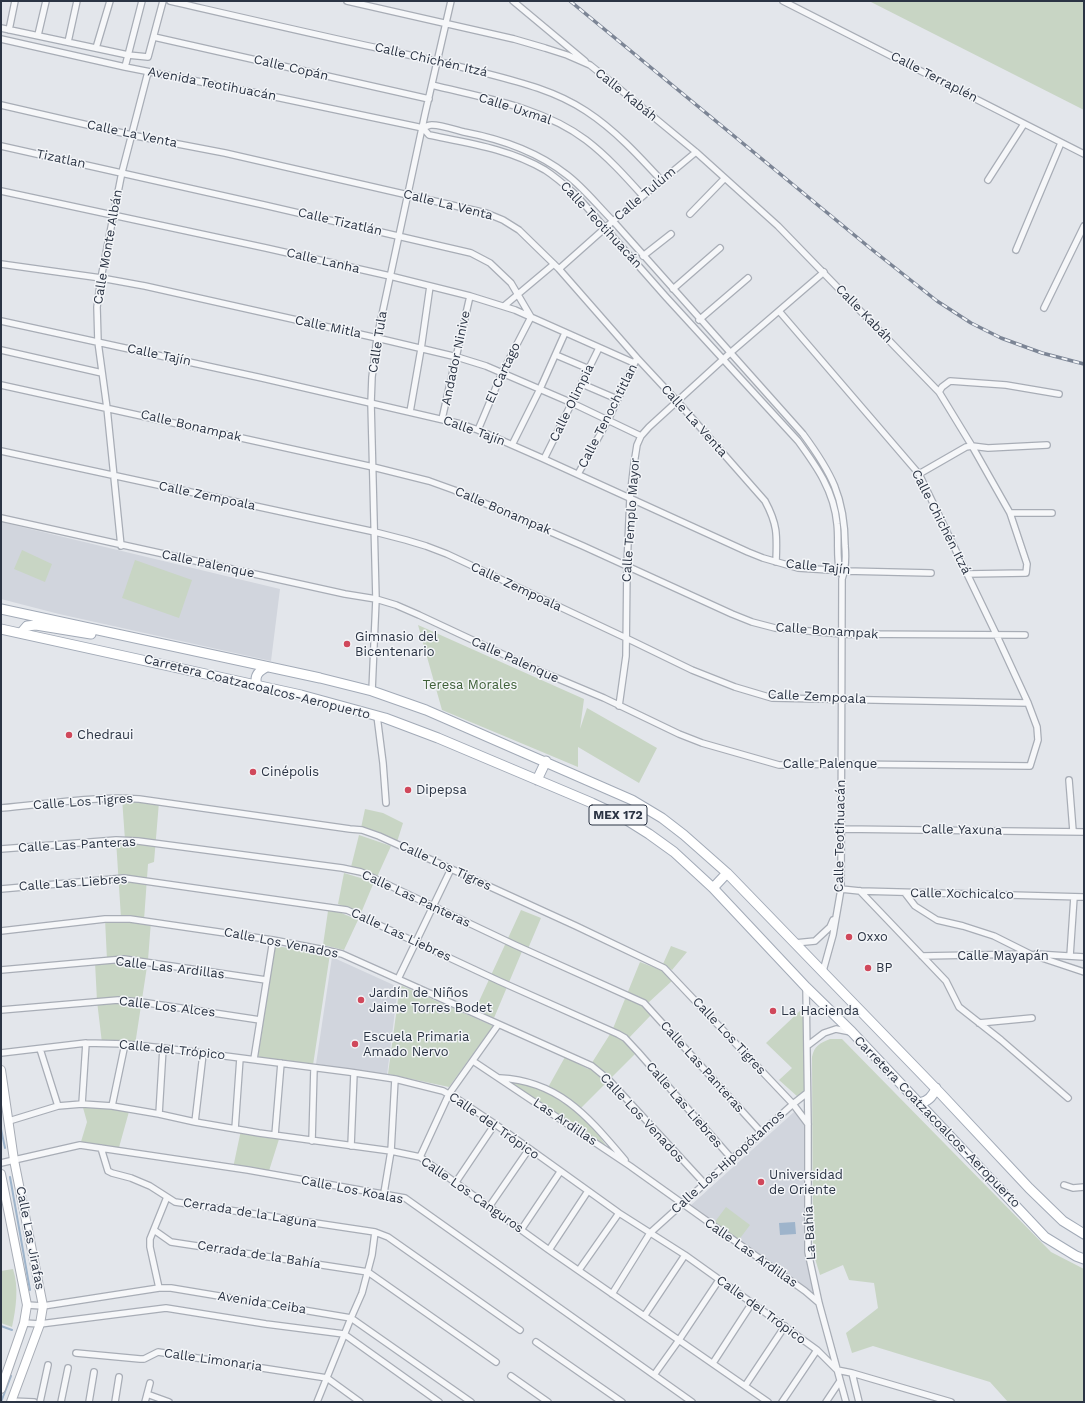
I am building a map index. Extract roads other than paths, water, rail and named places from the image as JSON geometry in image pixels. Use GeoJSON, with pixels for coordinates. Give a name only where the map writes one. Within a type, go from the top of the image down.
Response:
{"type":"FeatureCollection","features":[{"type":"Feature","properties":{"kind":"main road","name":"Carretera Coatzacoalcos-Aeropuerto"},"geometry":{"type":"LineString","coordinates":[[1,609],[372,691],[426,710],[546,761],[632,800],[662,818],[684,835],[727,873],[936,1088],[1029,1188],[1063,1221],[1084,1234]]}},
{"type":"Feature","properties":{"kind":"main road"},"geometry":{"type":"LineString","coordinates":[[21,633],[27,626],[36,625],[91,634],[114,634]]}},
{"type":"Feature","properties":{"kind":"main road","name":"Carretera Coatzacoalcos-Aeropuerto"},"geometry":{"type":"LineString","coordinates":[[1,629],[301,695],[377,716],[438,738],[622,817],[674,852],[713,888],[1045,1236],[1076,1256],[1084,1259]]}},
{"type":"Feature","properties":{"kind":"main road"},"geometry":{"type":"LineString","coordinates":[[257,685],[256,675],[259,671],[267,667]]}},
{"type":"Feature","properties":{"kind":"main road"},"geometry":{"type":"LineString","coordinates":[[537,780],[546,761]]}},
{"type":"Feature","properties":{"kind":"main road"},"geometry":{"type":"LineString","coordinates":[[713,888],[727,873]]}},
{"type":"Feature","properties":{"kind":"main road","name":"Calle Las Jirafas"},"geometry":{"type":"LineString","coordinates":[[1,1070],[14,1160],[43,1306],[40,1324],[11,1401]]}},
{"type":"Feature","properties":{"kind":"main road"},"geometry":{"type":"LineString","coordinates":[[919,1103],[930,1099],[936,1088]]}},
{"type":"Feature","properties":{"kind":"main road","name":"Calle Las Jirafas"},"geometry":{"type":"LineString","coordinates":[[1,1174],[27,1305],[24,1322],[1,1389]]}},
{"type":"Feature","properties":{"kind":"street"},"geometry":{"type":"LineString","coordinates":[[11,42],[15,1]]}},
{"type":"Feature","properties":{"kind":"street"},"geometry":{"type":"LineString","coordinates":[[38,35],[46,1]]}},
{"type":"Feature","properties":{"kind":"street"},"geometry":{"type":"LineString","coordinates":[[68,42],[77,1]]}},
{"type":"Feature","properties":{"kind":"street"},"geometry":{"type":"LineString","coordinates":[[96,48],[110,1]]}},
{"type":"Feature","properties":{"kind":"street"},"geometry":{"type":"LineString","coordinates":[[1,28],[128,55],[148,57],[163,1]]}},
{"type":"Feature","properties":{"kind":"street","name":"Calle Chichén Itzá"},"geometry":{"type":"LineString","coordinates":[[170,1],[438,61],[537,88],[562,98],[586,111],[607,126],[627,144],[661,180]]}},
{"type":"Feature","properties":{"kind":"street"},"geometry":{"type":"LineString","coordinates":[[347,1],[446,24]]}},
{"type":"Feature","properties":{"kind":"street","name":"Calle Tula"},"geometry":{"type":"LineString","coordinates":[[372,691],[376,599],[371,403],[372,377],[377,338],[390,276],[428,100],[452,1]]}},
{"type":"Feature","properties":{"kind":"street","name":"Calle Kabáh"},"geometry":{"type":"LineString","coordinates":[[513,1],[696,152],[724,179],[778,226],[939,392],[1010,513],[1027,564],[1026,572],[967,574]]}},
{"type":"Feature","properties":{"kind":"street","name":"Calle Terraplén"},"geometry":{"type":"LineString","coordinates":[[783,1],[1084,154]]}},
{"type":"Feature","properties":{"kind":"street"},"geometry":{"type":"LineString","coordinates":[[125,67],[142,2]]}},
{"type":"Feature","properties":{"kind":"street","name":"Calle Kabáh"},"geometry":{"type":"LineString","coordinates":[[446,24],[545,48],[567,55],[590,65]]}},
{"type":"Feature","properties":{"kind":"street","name":"Calle Copán"},"geometry":{"type":"LineString","coordinates":[[154,37],[428,100]]}},
{"type":"Feature","properties":{"kind":"street","name":"Avenida Teotihuacán"},"geometry":{"type":"LineString","coordinates":[[1,39],[148,72],[423,128]]}},
{"type":"Feature","properties":{"kind":"street","name":"Calle Monte Albán"},"geometry":{"type":"LineString","coordinates":[[121,546],[115,476],[98,342],[98,307],[101,278],[113,214],[131,135],[148,72]]}},
{"type":"Feature","properties":{"kind":"street","name":"Calle Uxmal"},"geometry":{"type":"LineString","coordinates":[[432,85],[511,105],[541,115],[569,129],[587,140],[627,178],[643,196]]}},
{"type":"Feature","properties":{"kind":"street","name":"Calle La Venta"},"geometry":{"type":"LineString","coordinates":[[1,105],[131,135],[225,153],[486,213],[503,220],[519,230],[559,269],[635,360],[677,401],[765,501],[772,515],[776,529],[776,562]]}},
{"type":"Feature","properties":{"kind":"street"},"geometry":{"type":"LineString","coordinates":[[988,180],[1024,124]]}},
{"type":"Feature","properties":{"kind":"street","name":"Calle Teotihuacán"},"geometry":{"type":"LineString","coordinates":[[822,971],[830,947],[840,889],[842,571],[845,534],[842,508],[837,491],[828,471],[803,434],[699,320],[613,221],[582,188],[568,176],[551,164],[529,152],[503,142],[472,133],[431,125],[423,128],[429,135],[501,151],[526,160],[563,182],[576,195],[798,441],[823,477],[833,501],[842,571]]}},
{"type":"Feature","properties":{"kind":"street"},"geometry":{"type":"LineString","coordinates":[[1016,250],[1061,143]]}},
{"type":"Feature","properties":{"kind":"street","name":"Tizatlan"},"geometry":{"type":"LineString","coordinates":[[1,146],[122,172]]}},
{"type":"Feature","properties":{"kind":"street"},"geometry":{"type":"LineString","coordinates":[[526,160],[529,152]]}},
{"type":"Feature","properties":{"kind":"street","name":"Calle Tulúm"},"geometry":{"type":"LineString","coordinates":[[559,269],[605,227],[696,152]]}},
{"type":"Feature","properties":{"kind":"street","name":"Calle Tizatlán"},"geometry":{"type":"LineString","coordinates":[[122,172],[471,253],[490,263],[502,273],[518,293],[530,317]]}},
{"type":"Feature","properties":{"kind":"street"},"geometry":{"type":"LineString","coordinates":[[690,214],[724,179]]}},
{"type":"Feature","properties":{"kind":"street","name":"Calle Lanha"},"geometry":{"type":"LineString","coordinates":[[1,191],[113,214],[390,276],[470,296],[504,306],[599,348],[635,360]]}},
{"type":"Feature","properties":{"kind":"street"},"geometry":{"type":"LineString","coordinates":[[1044,308],[1084,226]]}},
{"type":"Feature","properties":{"kind":"street"},"geometry":{"type":"LineString","coordinates":[[643,256],[671,234]]}},
{"type":"Feature","properties":{"kind":"street"},"geometry":{"type":"LineString","coordinates":[[673,289],[720,248]]}},
{"type":"Feature","properties":{"kind":"street","name":"Calle Mitla"},"geometry":{"type":"LineString","coordinates":[[1,264],[101,278],[377,338],[457,357],[502,372],[641,436]]}},
{"type":"Feature","properties":{"kind":"street"},"geometry":{"type":"LineString","coordinates":[[504,306],[554,264]]}},
{"type":"Feature","properties":{"kind":"street","name":"Calle Templo Mayor"},"geometry":{"type":"LineString","coordinates":[[619,706],[623,679],[626,638],[630,498],[635,454],[641,436],[723,358],[824,272]]}},
{"type":"Feature","properties":{"kind":"street"},"geometry":{"type":"LineString","coordinates":[[699,320],[748,278]]}},
{"type":"Feature","properties":{"kind":"street"},"geometry":{"type":"LineString","coordinates":[[410,412],[430,286]]}},
{"type":"Feature","properties":{"kind":"street","name":"Andador Ninive"},"geometry":{"type":"LineString","coordinates":[[442,419],[470,296]]}},
{"type":"Feature","properties":{"kind":"street","name":"Calle Chichén Itzá"},"geometry":{"type":"LineString","coordinates":[[779,311],[919,474],[1028,703],[1037,727],[1038,740],[1030,766]]}},
{"type":"Feature","properties":{"kind":"street","name":"El Cartago"},"geometry":{"type":"LineString","coordinates":[[478,430],[502,372],[530,317]]}},
{"type":"Feature","properties":{"kind":"street","name":"Calle Tajín"},"geometry":{"type":"LineString","coordinates":[[1,321],[442,419],[478,430],[748,552],[798,568],[842,571],[931,573]]}},
{"type":"Feature","properties":{"kind":"street"},"geometry":{"type":"LineString","coordinates":[[512,445],[540,389],[565,333]]}},
{"type":"Feature","properties":{"kind":"street","name":"Calle Olimpia"},"geometry":{"type":"LineString","coordinates":[[544,459],[599,348]]}},
{"type":"Feature","properties":{"kind":"street"},"geometry":{"type":"LineString","coordinates":[[1,350],[102,373]]}},
{"type":"Feature","properties":{"kind":"street"},"geometry":{"type":"LineString","coordinates":[[556,355],[589,368]]}},
{"type":"Feature","properties":{"kind":"street","name":"Calle Tenochtitlan"},"geometry":{"type":"LineString","coordinates":[[578,474],[608,420],[635,360]]}},
{"type":"Feature","properties":{"kind":"street"},"geometry":{"type":"LineString","coordinates":[[939,392],[942,387],[950,381],[1006,386],[1059,394]]}},
{"type":"Feature","properties":{"kind":"street"},"geometry":{"type":"LineString","coordinates":[[582,384],[617,399]]}},
{"type":"Feature","properties":{"kind":"street","name":"Calle Bonampak"},"geometry":{"type":"LineString","coordinates":[[1,385],[373,467],[429,481],[454,490],[627,565],[752,622],[775,628],[842,634],[1025,635]]}},
{"type":"Feature","properties":{"kind":"street"},"geometry":{"type":"LineString","coordinates":[[919,474],[966,447],[972,446],[988,448],[1046,445]]}},
{"type":"Feature","properties":{"kind":"street","name":"Calle Zempoala"},"geometry":{"type":"LineString","coordinates":[[1,451],[406,540],[433,549],[714,679],[772,698],[1028,703]]}},
{"type":"Feature","properties":{"kind":"street"},"geometry":{"type":"LineString","coordinates":[[1010,513],[1052,513]]}},
{"type":"Feature","properties":{"kind":"street","name":"Calle Palenque"},"geometry":{"type":"LineString","coordinates":[[1,518],[121,546],[345,594],[376,599],[419,614],[534,668],[604,698],[679,734],[779,765],[840,764],[1030,766]]}},
{"type":"Feature","properties":{"kind":"street"},"geometry":{"type":"LineString","coordinates":[[377,716],[386,803]]}},
{"type":"Feature","properties":{"kind":"street"},"geometry":{"type":"LineString","coordinates":[[1069,780],[1073,831]]}},
{"type":"Feature","properties":{"kind":"street","name":"Calle Los Tigres"},"geometry":{"type":"LineString","coordinates":[[1,808],[115,798],[146,800],[362,830],[394,842],[667,969],[793,1104],[808,1124]]}},
{"type":"Feature","properties":{"kind":"street","name":"Calle Yaxuna"},"geometry":{"type":"LineString","coordinates":[[841,829],[1084,832]]}},
{"type":"Feature","properties":{"kind":"street","name":"Calle Las Panteras"},"geometry":{"type":"LineString","coordinates":[[1,849],[75,843],[129,841],[342,868],[360,872],[515,945],[644,1003],[761,1132]]}},
{"type":"Feature","properties":{"kind":"street"},"geometry":{"type":"LineString","coordinates":[[398,979],[451,869]]}},
{"type":"Feature","properties":{"kind":"street","name":"Calle Las Liebres"},"geometry":{"type":"LineString","coordinates":[[1,889],[118,878],[134,879],[347,910],[499,981],[622,1036],[638,1052],[732,1159]]}},
{"type":"Feature","properties":{"kind":"street","name":"Calle Xochicalco"},"geometry":{"type":"LineString","coordinates":[[840,889],[905,893],[1084,897]]}},
{"type":"Feature","properties":{"kind":"street"},"geometry":{"type":"LineString","coordinates":[[860,891],[946,982],[959,1007],[1001,1040],[1068,1098]]}},
{"type":"Feature","properties":{"kind":"street"},"geometry":{"type":"LineString","coordinates":[[905,893],[915,906],[937,920],[963,926],[994,936],[1030,954],[1084,972]]}},
{"type":"Feature","properties":{"kind":"street"},"geometry":{"type":"LineString","coordinates":[[1070,956],[1074,897]]}},
{"type":"Feature","properties":{"kind":"street"},"geometry":{"type":"LineString","coordinates":[[795,943],[815,941],[830,927],[836,914]]}},
{"type":"Feature","properties":{"kind":"street","name":"Calle Los Venados"},"geometry":{"type":"LineString","coordinates":[[1,931],[121,919],[151,921],[272,940],[336,953],[588,1064],[609,1080],[704,1183]]}},
{"type":"Feature","properties":{"kind":"street"},"geometry":{"type":"LineString","coordinates":[[254,1059],[272,940]]}},
{"type":"Feature","properties":{"kind":"street","name":"Calle Mayapán"},"geometry":{"type":"LineString","coordinates":[[922,956],[1030,954],[1084,957]]}},
{"type":"Feature","properties":{"kind":"street","name":"Calle Las Ardillas"},"geometry":{"type":"LineString","coordinates":[[1,970],[124,960],[266,980]]}},
{"type":"Feature","properties":{"kind":"street","name":"La Bahía"},"geometry":{"type":"LineString","coordinates":[[806,987],[808,1252],[819,1303],[846,1402]]}},
{"type":"Feature","properties":{"kind":"street","name":"Calle Los Alces"},"geometry":{"type":"LineString","coordinates":[[1,1010],[118,1000],[141,1002],[260,1020]]}},
{"type":"Feature","properties":{"kind":"street"},"geometry":{"type":"LineString","coordinates":[[979,1023],[1032,1018]]}},
{"type":"Feature","properties":{"kind":"street"},"geometry":{"type":"LineString","coordinates":[[420,1158],[449,1094],[498,1025]]}},
{"type":"Feature","properties":{"kind":"street"},"geometry":{"type":"LineString","coordinates":[[807,1046],[824,1033],[836,1029],[852,1032]]}},
{"type":"Feature","properties":{"kind":"street"},"geometry":{"type":"LineString","coordinates":[[82,1104],[86,1043]]}},
{"type":"Feature","properties":{"kind":"street","name":"Calle del Trópico"},"geometry":{"type":"LineString","coordinates":[[1,1053],[86,1043],[125,1044],[254,1059],[354,1073],[396,1079],[436,1088],[449,1094],[495,1124],[619,1213],[685,1255],[817,1350],[837,1370]]}},
{"type":"Feature","properties":{"kind":"street"},"geometry":{"type":"LineString","coordinates":[[112,1106],[125,1044]]}},
{"type":"Feature","properties":{"kind":"street"},"geometry":{"type":"LineString","coordinates":[[159,1114],[163,1048]]}},
{"type":"Feature","properties":{"kind":"street"},"geometry":{"type":"LineString","coordinates":[[40,1049],[58,1106]]}},
{"type":"Feature","properties":{"kind":"street"},"geometry":{"type":"LineString","coordinates":[[195,1122],[203,1054]]}},
{"type":"Feature","properties":{"kind":"street"},"geometry":{"type":"LineString","coordinates":[[235,1128],[240,1058]]}},
{"type":"Feature","properties":{"kind":"street","name":"Las Ardillas"},"geometry":{"type":"LineString","coordinates":[[473,1061],[630,1166],[682,1204]]}},
{"type":"Feature","properties":{"kind":"street"},"geometry":{"type":"LineString","coordinates":[[274,1135],[281,1063]]}},
{"type":"Feature","properties":{"kind":"street"},"geometry":{"type":"LineString","coordinates":[[312,1141],[314,1068]]}},
{"type":"Feature","properties":{"kind":"street"},"geometry":{"type":"LineString","coordinates":[[351,1146],[354,1073]]}},
{"type":"Feature","properties":{"kind":"street","name":"Las Ardillas"},"geometry":{"type":"LineString","coordinates":[[500,1078],[516,1078],[526,1081],[564,1098],[592,1122],[630,1166]]}},
{"type":"Feature","properties":{"kind":"street"},"geometry":{"type":"LineString","coordinates":[[384,1193],[391,1151],[396,1079]]}},
{"type":"Feature","properties":{"kind":"street","name":"Calle Los Hipopótamos"},"geometry":{"type":"LineString","coordinates":[[612,1294],[650,1233],[761,1132],[807,1093]]}},
{"type":"Feature","properties":{"kind":"street","name":"Calle Los Canguros"},"geometry":{"type":"LineString","coordinates":[[9,1121],[58,1106],[82,1104],[112,1106],[274,1135],[391,1151],[420,1158],[456,1182],[549,1250],[645,1315],[768,1402]]}},
{"type":"Feature","properties":{"kind":"street"},"geometry":{"type":"LineString","coordinates":[[456,1182],[495,1124]]}},
{"type":"Feature","properties":{"kind":"street","name":"Calle Los Koalas"},"geometry":{"type":"LineString","coordinates":[[1,1163],[79,1145],[248,1170],[384,1193],[405,1198],[692,1402]]}},
{"type":"Feature","properties":{"kind":"street","name":"Cerrada de la Laguna"},"geometry":{"type":"LineString","coordinates":[[101,1148],[108,1170],[112,1173],[131,1178],[150,1186],[175,1202],[375,1232],[388,1237],[520,1330]]}},
{"type":"Feature","properties":{"kind":"street"},"geometry":{"type":"LineString","coordinates":[[490,1207],[529,1149]]}},
{"type":"Feature","properties":{"kind":"street"},"geometry":{"type":"LineString","coordinates":[[521,1230],[560,1172]]}},
{"type":"Feature","properties":{"kind":"street"},"geometry":{"type":"LineString","coordinates":[[1064,1184],[1073,1188],[1084,1187]]}},
{"type":"Feature","properties":{"kind":"street"},"geometry":{"type":"LineString","coordinates":[[549,1250],[588,1191]]}},
{"type":"Feature","properties":{"kind":"street"},"geometry":{"type":"LineString","coordinates":[[159,1288],[150,1247],[150,1239],[167,1197]]}},
{"type":"Feature","properties":{"kind":"street","name":"Calle Las Ardillas"},"geometry":{"type":"LineString","coordinates":[[682,1204],[805,1291],[819,1303]]}},
{"type":"Feature","properties":{"kind":"street"},"geometry":{"type":"LineString","coordinates":[[579,1270],[619,1213]]}},
{"type":"Feature","properties":{"kind":"street","name":"Cerrada de la Bahía"},"geometry":{"type":"LineString","coordinates":[[154,1230],[171,1242],[368,1272]]}},
{"type":"Feature","properties":{"kind":"street"},"geometry":{"type":"LineString","coordinates":[[317,1402],[362,1293],[368,1272],[375,1232]]}},
{"type":"Feature","properties":{"kind":"street"},"geometry":{"type":"LineString","coordinates":[[645,1315],[685,1255]]}},
{"type":"Feature","properties":{"kind":"street"},"geometry":{"type":"LineString","coordinates":[[368,1272],[496,1362]]}},
{"type":"Feature","properties":{"kind":"street"},"geometry":{"type":"LineString","coordinates":[[654,1375],[719,1280]]}},
{"type":"Feature","properties":{"kind":"street","name":"Avenida Ceiba"},"geometry":{"type":"LineString","coordinates":[[27,1305],[43,1306],[159,1288],[171,1288],[351,1318],[471,1402]]}},
{"type":"Feature","properties":{"kind":"street"},"geometry":{"type":"LineString","coordinates":[[713,1363],[752,1303]]}},
{"type":"Feature","properties":{"kind":"street","name":"Avenida Ceiba"},"geometry":{"type":"LineString","coordinates":[[24,1322],[40,1324],[166,1308],[266,1324],[344,1334],[438,1402]]}},
{"type":"Feature","properties":{"kind":"street"},"geometry":{"type":"LineString","coordinates":[[745,1386],[785,1326]]}},
{"type":"Feature","properties":{"kind":"street"},"geometry":{"type":"LineString","coordinates":[[536,1342],[622,1402]]}},
{"type":"Feature","properties":{"kind":"street"},"geometry":{"type":"LineString","coordinates":[[782,1402],[817,1350]]}},
{"type":"Feature","properties":{"kind":"street","name":"Calle Limonaria"},"geometry":{"type":"LineString","coordinates":[[76,1353],[140,1359],[158,1352],[327,1378]]}},
{"type":"Feature","properties":{"kind":"street"},"geometry":{"type":"LineString","coordinates":[[40,1402],[48,1365]]}},
{"type":"Feature","properties":{"kind":"street"},"geometry":{"type":"LineString","coordinates":[[61,1402],[68,1368]]}},
{"type":"Feature","properties":{"kind":"street"},"geometry":{"type":"LineString","coordinates":[[837,1370],[951,1402]]}},
{"type":"Feature","properties":{"kind":"street"},"geometry":{"type":"LineString","coordinates":[[89,1402],[94,1372]]}},
{"type":"Feature","properties":{"kind":"street"},"geometry":{"type":"LineString","coordinates":[[852,1373],[859,1402]]}},
{"type":"Feature","properties":{"kind":"street"},"geometry":{"type":"LineString","coordinates":[[511,1376],[548,1402]]}},
{"type":"Feature","properties":{"kind":"street"},"geometry":{"type":"LineString","coordinates":[[115,1402],[119,1377]]}},
{"type":"Feature","properties":{"kind":"street"},"geometry":{"type":"LineString","coordinates":[[327,1378],[360,1402]]}},
{"type":"Feature","properties":{"kind":"street"},"geometry":{"type":"LineString","coordinates":[[826,1402],[840,1381]]}},
{"type":"Feature","properties":{"kind":"street"},"geometry":{"type":"LineString","coordinates":[[145,1402],[150,1383]]}},
{"type":"Feature","properties":{"kind":"street"},"geometry":{"type":"LineString","coordinates":[[147,1394],[168,1402]]}},
{"type":"Feature","properties":{"kind":"street"},"geometry":{"type":"LineString","coordinates":[[11,1401],[34,1402]]}},
{"type":"Feature","properties":{"kind":"water"},"geometry":{"type":"Polygon","coordinates":[[[795,1222],[796,1234],[780,1235],[779,1223],[795,1222]]]}},
{"type":"Feature","properties":{"kind":"waterway"},"geometry":{"type":"LineString","coordinates":[[1,1129],[5,1148]]}},
{"type":"Feature","properties":{"kind":"waterway"},"geometry":{"type":"LineString","coordinates":[[10,1177],[30,1290]]}},
{"type":"Feature","properties":{"kind":"waterway"},"geometry":{"type":"LineString","coordinates":[[1,1326],[12,1330]]}},
{"type":"Feature","properties":{"kind":"waterway"},"geometry":{"type":"LineString","coordinates":[[1,1402],[11,1376]]}},
{"type":"Feature","properties":{"kind":"railway"},"geometry":{"type":"LineString","coordinates":[[570,1],[870,248],[937,301],[971,323],[1001,338],[1042,353],[1084,364]]}},
{"type":"Feature","properties":{"kind":"place","name":"Gimnasio del Bicentenario"},"geometry":{"type":"Point","coordinates":[347,644]}},
{"type":"Feature","properties":{"kind":"place","name":"Chedraui"},"geometry":{"type":"Point","coordinates":[69,735]}},
{"type":"Feature","properties":{"kind":"place","name":"Cinépolis"},"geometry":{"type":"Point","coordinates":[253,772]}},
{"type":"Feature","properties":{"kind":"place","name":"Dipepsa"},"geometry":{"type":"Point","coordinates":[408,790]}},
{"type":"Feature","properties":{"kind":"place","name":"Oxxo"},"geometry":{"type":"Point","coordinates":[849,937]}},
{"type":"Feature","properties":{"kind":"place","name":"BP"},"geometry":{"type":"Point","coordinates":[868,968]}},
{"type":"Feature","properties":{"kind":"place","name":"Jardín de Niños Jaime Torres Bodet"},"geometry":{"type":"Point","coordinates":[361,1000]}},
{"type":"Feature","properties":{"kind":"place","name":"La Hacienda"},"geometry":{"type":"Point","coordinates":[773,1011]}},
{"type":"Feature","properties":{"kind":"place","name":"Escuela Primaria Amado Nervo"},"geometry":{"type":"Point","coordinates":[355,1044]}},
{"type":"Feature","properties":{"kind":"place","name":"Universidad de Oriente"},"geometry":{"type":"Point","coordinates":[761,1182]}},
{"type":"Feature","properties":{"kind":"park label","name":"Teresa Morales"},"geometry":{"type":"Point","coordinates":[470,685]}}]}
